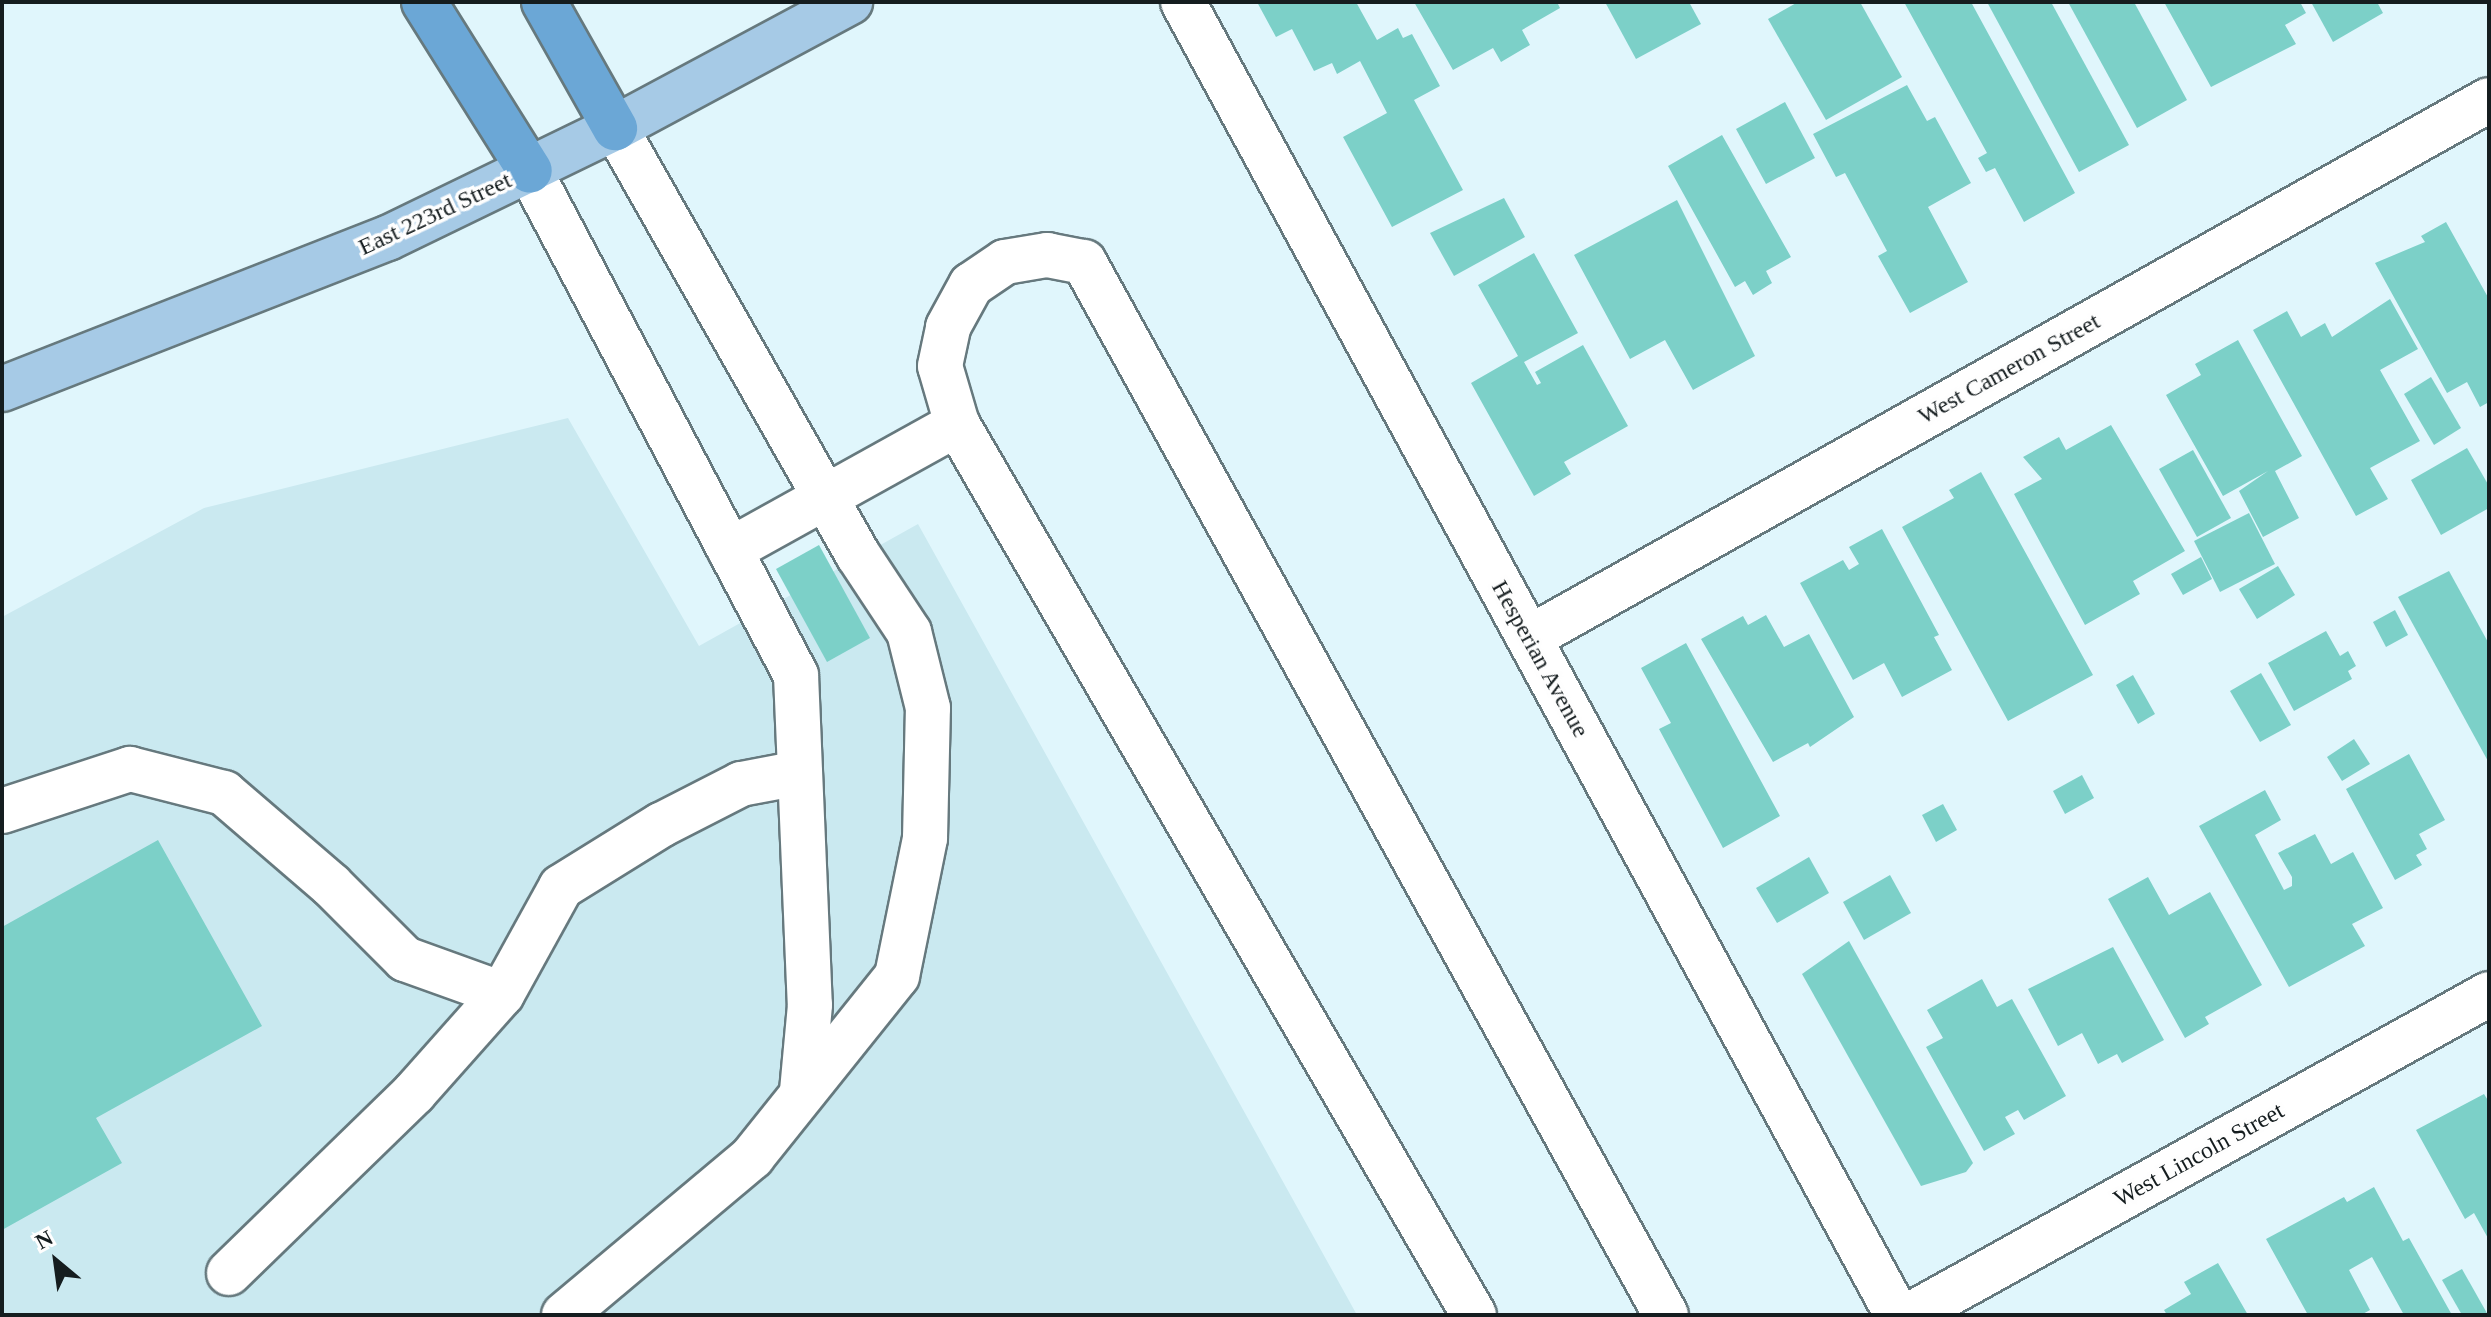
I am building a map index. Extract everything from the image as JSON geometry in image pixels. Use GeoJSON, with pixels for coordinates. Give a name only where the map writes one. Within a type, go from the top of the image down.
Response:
{"type":"FeatureCollection","features":[{"type":"Feature","properties":{"kind":"highway"},"geometry":{"type":"LineString","coordinates":[[424,2],[530,171]]}},
{"type":"Feature","properties":{"kind":"highway"},"geometry":{"type":"LineString","coordinates":[[544,2],[615,128]]}},
{"type":"Feature","properties":{"kind":"main road","name":"East 223rd Street"},"geometry":{"type":"LineString","coordinates":[[2,389],[388,238],[615,128],[850,2]]}},
{"type":"Feature","properties":{"kind":"street","name":"Hesperian Avenue"},"geometry":{"type":"LineString","coordinates":[[1183,2],[1897,1315]]}},
{"type":"Feature","properties":{"kind":"street","name":"West Cameron Street"},"geometry":{"type":"LineString","coordinates":[[1529,638],[2489,100]]}},
{"type":"Feature","properties":{"kind":"street"},"geometry":{"type":"LineString","coordinates":[[564,1315],[752,1157],[897,976],[925,838],[928,708],[909,632],[825,497],[615,128]]}},
{"type":"Feature","properties":{"kind":"street"},"geometry":{"type":"LineString","coordinates":[[530,171],[796,675],[810,1005],[802,1092]]}},
{"type":"Feature","properties":{"kind":"street"},"geometry":{"type":"LineString","coordinates":[[1474,1315],[957,424],[940,366],[948,327],[971,285],[1005,262],[1047,255],[1084,262],[1666,1315]]}},
{"type":"Feature","properties":{"kind":"street"},"geometry":{"type":"LineString","coordinates":[[730,550],[957,424]]}},
{"type":"Feature","properties":{"kind":"street"},"geometry":{"type":"LineString","coordinates":[[2,811],[130,769],[224,793],[331,885],[405,959],[502,994]]}},
{"type":"Feature","properties":{"kind":"street"},"geometry":{"type":"LineString","coordinates":[[229,1273],[414,1093],[502,994],[561,887],[661,825],[741,784],[800,773]]}},
{"type":"Feature","properties":{"kind":"street","name":"West Lincoln Street"},"geometry":{"type":"LineString","coordinates":[[1910,1315],[2489,994]]}},
{"type":"Feature","properties":{"kind":"shaded area"},"geometry":{"type":"Polygon","coordinates":[[[568,418],[699,646],[918,524],[1357,1315],[2,1315],[2,617],[204,508],[568,418]]]}},
{"type":"Feature","properties":{"kind":"building"},"geometry":{"type":"Polygon","coordinates":[[[1257,2],[1356,2],[1377,40],[1398,28],[1403,38],[1412,34],[1440,86],[1414,100],[1463,190],[1392,227],[1343,137],[1387,113],[1360,61],[1337,74],[1332,63],[1314,71],[1292,29],[1276,37],[1257,2]]]}},
{"type":"Feature","properties":{"kind":"building"},"geometry":{"type":"Polygon","coordinates":[[[1414,2],[1557,2],[1560,8],[1522,30],[1530,45],[1501,62],[1493,48],[1453,70],[1414,2]]]}},
{"type":"Feature","properties":{"kind":"building"},"geometry":{"type":"Polygon","coordinates":[[[1605,2],[1689,2],[1701,24],[1636,59],[1605,2]]]}},
{"type":"Feature","properties":{"kind":"building"},"geometry":{"type":"Polygon","coordinates":[[[1798,2],[1860,2],[1902,77],[1826,120],[1768,19],[1798,2]]]}},
{"type":"Feature","properties":{"kind":"building"},"geometry":{"type":"Polygon","coordinates":[[[1904,2],[1971,2],[2075,193],[2024,222],[1995,168],[1986,172],[1978,158],[1987,153],[1904,2]]]}},
{"type":"Feature","properties":{"kind":"building"},"geometry":{"type":"Polygon","coordinates":[[[1987,2],[2051,2],[2129,145],[2079,172],[1987,2]]]}},
{"type":"Feature","properties":{"kind":"building"},"geometry":{"type":"Polygon","coordinates":[[[2068,2],[2134,2],[2187,100],[2137,128],[2068,2]]]}},
{"type":"Feature","properties":{"kind":"building"},"geometry":{"type":"Polygon","coordinates":[[[2164,2],[2300,2],[2306,13],[2285,25],[2296,44],[2211,87],[2164,2]]]}},
{"type":"Feature","properties":{"kind":"building"},"geometry":{"type":"Polygon","coordinates":[[[2311,2],[2377,2],[2383,13],[2333,42],[2311,2]]]}},
{"type":"Feature","properties":{"kind":"building"},"geometry":{"type":"Polygon","coordinates":[[[1907,85],[1927,121],[1935,117],[1971,183],[1928,207],[1968,282],[1910,313],[1878,256],[1887,251],[1845,173],[1836,177],[1813,134],[1907,85]]]}},
{"type":"Feature","properties":{"kind":"building"},"geometry":{"type":"Polygon","coordinates":[[[1785,102],[1815,158],[1766,184],[1736,129],[1785,102]]]}},
{"type":"Feature","properties":{"kind":"building"},"geometry":{"type":"Polygon","coordinates":[[[1722,135],[1791,257],[1766,271],[1772,283],[1753,295],[1745,281],[1735,287],[1668,166],[1722,135]]]}},
{"type":"Feature","properties":{"kind":"building"},"geometry":{"type":"Polygon","coordinates":[[[1504,198],[1525,237],[1454,276],[1430,233],[1504,198]]]}},
{"type":"Feature","properties":{"kind":"building"},"geometry":{"type":"Polygon","coordinates":[[[1677,200],[1755,356],[1693,390],[1665,340],[1630,359],[1574,255],[1677,200]]]}},
{"type":"Feature","properties":{"kind":"building"},"geometry":{"type":"Polygon","coordinates":[[[2446,222],[2489,299],[2489,402],[2480,407],[2467,382],[2447,393],[2375,263],[2425,242],[2421,236],[2446,222]]]}},
{"type":"Feature","properties":{"kind":"building"},"geometry":{"type":"Polygon","coordinates":[[[1534,253],[1578,333],[1524,362],[1537,385],[1541,383],[1535,372],[1583,345],[1628,426],[1564,462],[1571,474],[1534,496],[1471,383],[1518,356],[1478,285],[1534,253]]]}},
{"type":"Feature","properties":{"kind":"building"},"geometry":{"type":"Polygon","coordinates":[[[2390,299],[2418,349],[2380,370],[2420,441],[2370,468],[2388,499],[2356,516],[2253,330],[2287,311],[2301,337],[2325,323],[2332,337],[2390,299]]]}},
{"type":"Feature","properties":{"kind":"building"},"geometry":{"type":"Polygon","coordinates":[[[2238,340],[2302,456],[2275,471],[2299,518],[2263,537],[2239,491],[2268,471],[2223,496],[2166,395],[2201,375],[2195,364],[2238,340]]]}},
{"type":"Feature","properties":{"kind":"building"},"geometry":{"type":"Polygon","coordinates":[[[2431,377],[2461,428],[2434,445],[2404,394],[2431,377]]]}},
{"type":"Feature","properties":{"kind":"building"},"geometry":{"type":"Polygon","coordinates":[[[2111,425],[2185,551],[2133,581],[2140,594],[2085,625],[2014,494],[2042,479],[2023,457],[2059,437],[2066,450],[2111,425]]]}},
{"type":"Feature","properties":{"kind":"building"},"geometry":{"type":"Polygon","coordinates":[[[2467,448],[2489,486],[2489,508],[2441,535],[2411,480],[2467,448]]]}},
{"type":"Feature","properties":{"kind":"building"},"geometry":{"type":"Polygon","coordinates":[[[2193,450],[2231,518],[2197,537],[2159,469],[2193,450]]]}},
{"type":"Feature","properties":{"kind":"building"},"geometry":{"type":"Polygon","coordinates":[[[1981,472],[2093,675],[2008,721],[1902,527],[1954,498],[1949,490],[1981,472]]]}},
{"type":"Feature","properties":{"kind":"building"},"geometry":{"type":"Polygon","coordinates":[[[2249,513],[2275,564],[2220,592],[2194,541],[2249,513]]]}},
{"type":"Feature","properties":{"kind":"building"},"geometry":{"type":"Polygon","coordinates":[[[1882,529],[1939,635],[1934,637],[1952,670],[1902,697],[1884,663],[1853,680],[1800,583],[1843,560],[1849,570],[1859,564],[1849,547],[1882,529]]]}},
{"type":"Feature","properties":{"kind":"building"},"geometry":{"type":"Polygon","coordinates":[[[819,545],[870,638],[827,662],[776,569],[819,545]]]}},
{"type":"Feature","properties":{"kind":"building"},"geometry":{"type":"Polygon","coordinates":[[[2201,557],[2212,579],[2183,595],[2171,574],[2201,557]]]}},
{"type":"Feature","properties":{"kind":"building"},"geometry":{"type":"Polygon","coordinates":[[[2278,566],[2295,595],[2257,619],[2239,589],[2278,566]]]}},
{"type":"Feature","properties":{"kind":"building"},"geometry":{"type":"Polygon","coordinates":[[[2449,571],[2489,644],[2489,763],[2398,597],[2449,571]]]}},
{"type":"Feature","properties":{"kind":"building"},"geometry":{"type":"Polygon","coordinates":[[[2395,610],[2408,635],[2386,647],[2373,622],[2395,610]]]}},
{"type":"Feature","properties":{"kind":"building"},"geometry":{"type":"Polygon","coordinates":[[[1766,615],[1784,647],[1809,634],[1854,717],[1810,747],[1808,743],[1773,762],[1701,639],[1743,616],[1748,625],[1766,615]]]}},
{"type":"Feature","properties":{"kind":"building"},"geometry":{"type":"Polygon","coordinates":[[[2326,631],[2340,656],[2348,651],[2356,666],[2348,671],[2352,679],[2294,711],[2268,663],[2326,631]]]}},
{"type":"Feature","properties":{"kind":"building"},"geometry":{"type":"Polygon","coordinates":[[[1686,643],[1780,816],[1723,848],[1659,729],[1671,723],[1641,668],[1686,643]]]}},
{"type":"Feature","properties":{"kind":"building"},"geometry":{"type":"Polygon","coordinates":[[[2261,673],[2291,725],[2260,742],[2230,691],[2261,673]]]}},
{"type":"Feature","properties":{"kind":"building"},"geometry":{"type":"Polygon","coordinates":[[[2133,675],[2155,714],[2138,724],[2116,685],[2133,675]]]}},
{"type":"Feature","properties":{"kind":"building"},"geometry":{"type":"Polygon","coordinates":[[[2354,739],[2370,764],[2342,781],[2327,757],[2354,739]]]}},
{"type":"Feature","properties":{"kind":"building"},"geometry":{"type":"Polygon","coordinates":[[[2409,754],[2445,820],[2419,834],[2427,849],[2416,855],[2422,865],[2395,880],[2346,789],[2409,754]]]}},
{"type":"Feature","properties":{"kind":"building"},"geometry":{"type":"Polygon","coordinates":[[[2082,775],[2094,798],[2065,814],[2053,791],[2082,775]]]}},
{"type":"Feature","properties":{"kind":"building"},"geometry":{"type":"Polygon","coordinates":[[[2265,790],[2281,820],[2255,835],[2284,890],[2292,886],[2292,877],[2278,853],[2315,834],[2331,864],[2353,852],[2383,908],[2352,924],[2365,946],[2289,987],[2199,826],[2265,790]]]}},
{"type":"Feature","properties":{"kind":"building"},"geometry":{"type":"Polygon","coordinates":[[[1943,804],[1957,830],[1936,842],[1922,815],[1943,804]]]}},
{"type":"Feature","properties":{"kind":"building"},"geometry":{"type":"Polygon","coordinates":[[[158,840],[262,1026],[96,1118],[122,1163],[2,1230],[2,927],[158,840]]]}},
{"type":"Feature","properties":{"kind":"building"},"geometry":{"type":"Polygon","coordinates":[[[1809,857],[1829,893],[1777,923],[1756,888],[1809,857]]]}},
{"type":"Feature","properties":{"kind":"building"},"geometry":{"type":"Polygon","coordinates":[[[1890,875],[1911,913],[1864,940],[1843,902],[1890,875]]]}},
{"type":"Feature","properties":{"kind":"building"},"geometry":{"type":"Polygon","coordinates":[[[2148,877],[2169,915],[2210,892],[2262,985],[2205,1017],[2209,1024],[2185,1038],[2108,899],[2148,877]]]}},
{"type":"Feature","properties":{"kind":"building"},"geometry":{"type":"Polygon","coordinates":[[[1849,941],[1973,1163],[1966,1172],[1921,1186],[1802,974],[1849,941]]]}},
{"type":"Feature","properties":{"kind":"building"},"geometry":{"type":"Polygon","coordinates":[[[2113,947],[2164,1040],[2122,1063],[2117,1054],[2098,1064],[2082,1033],[2058,1046],[2028,989],[2113,947]]]}},
{"type":"Feature","properties":{"kind":"building"},"geometry":{"type":"Polygon","coordinates":[[[1982,979],[1997,1007],[2012,999],[2066,1096],[2024,1120],[2018,1110],[2005,1117],[2015,1134],[1984,1151],[1926,1047],[1943,1038],[1927,1010],[1982,979]]]}},
{"type":"Feature","properties":{"kind":"building"},"geometry":{"type":"Polygon","coordinates":[[[2484,1094],[2489,1102],[2489,1240],[2474,1213],[2465,1219],[2416,1130],[2484,1094]]]}},
{"type":"Feature","properties":{"kind":"building"},"geometry":{"type":"Polygon","coordinates":[[[2374,1187],[2403,1241],[2409,1238],[2452,1315],[2404,1315],[2372,1257],[2349,1270],[2370,1310],[2361,1315],[2308,1315],[2266,1239],[2344,1197],[2347,1202],[2374,1187]]]}},
{"type":"Feature","properties":{"kind":"building"},"geometry":{"type":"Polygon","coordinates":[[[2218,1263],[2248,1315],[2167,1315],[2164,1310],[2191,1294],[2184,1282],[2218,1263]]]}},
{"type":"Feature","properties":{"kind":"building"},"geometry":{"type":"Polygon","coordinates":[[[2462,1269],[2488,1315],[2462,1315],[2442,1280],[2462,1269]]]}}]}
